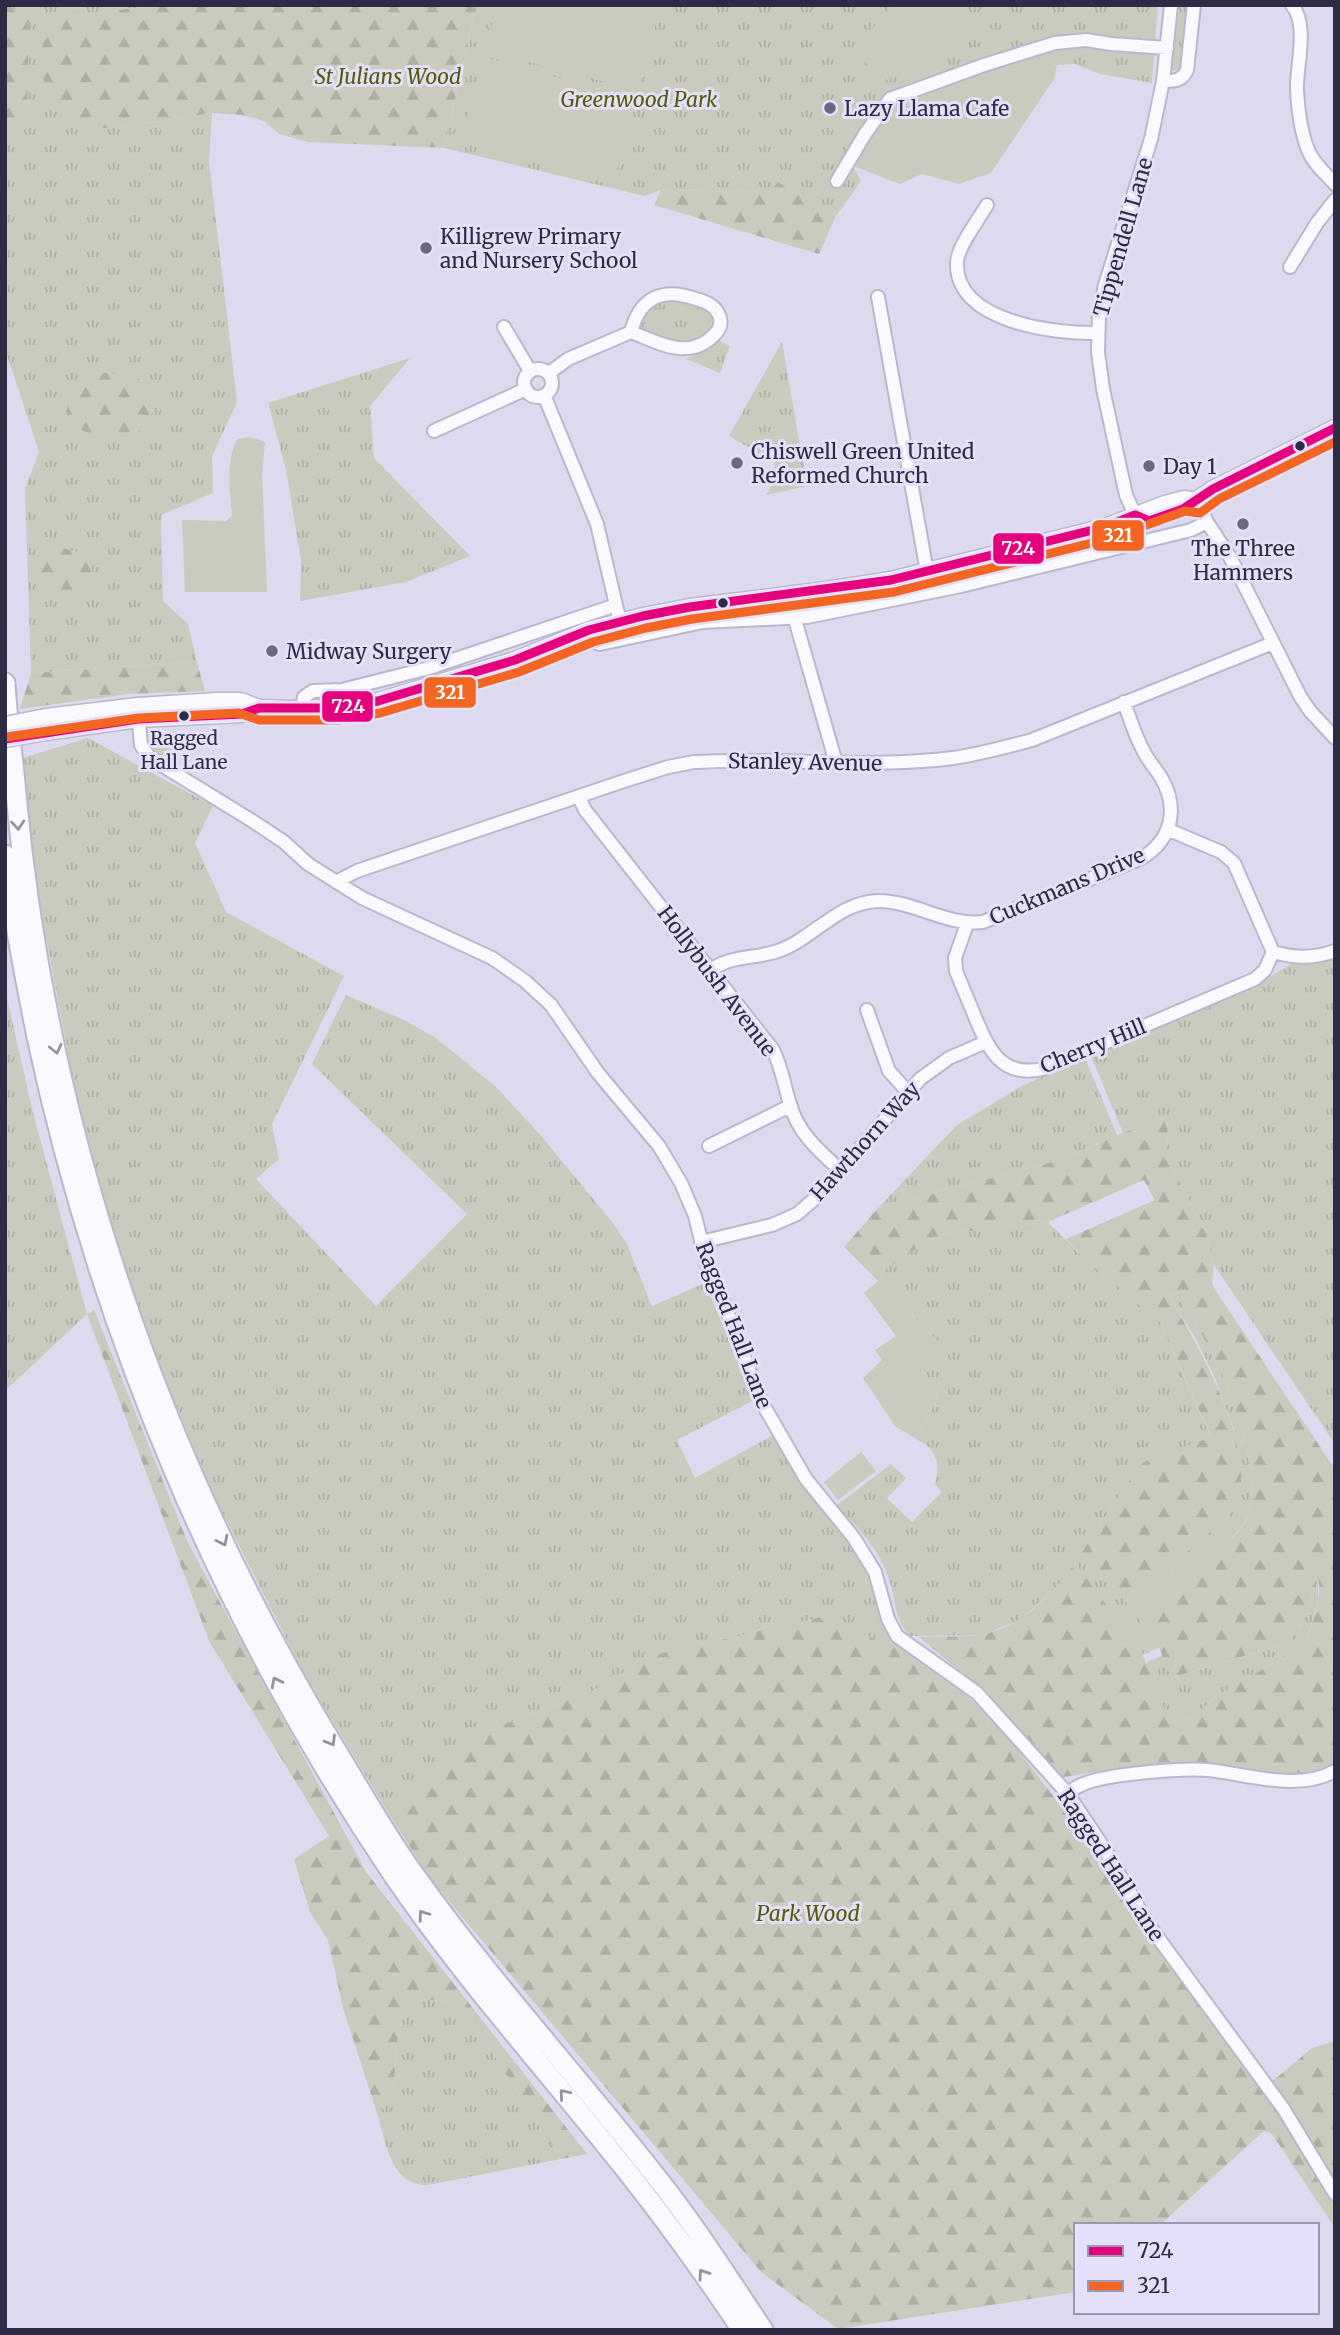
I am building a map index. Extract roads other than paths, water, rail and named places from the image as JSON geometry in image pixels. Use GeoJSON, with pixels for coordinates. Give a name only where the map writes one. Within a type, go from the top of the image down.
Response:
{"type":"FeatureCollection","features":[{"type":"Feature","properties":{"kind":"highway"},"geometry":{"type":"LineString","coordinates":[[5,683],[21,855],[49,1019],[86,1177],[128,1312],[207,1509],[251,1601],[298,1687],[410,1870],[482,1965],[669,2194],[763,2330]]}},
{"type":"Feature","properties":{"kind":"highway"},"geometry":{"type":"LineString","coordinates":[[5,855],[20,955],[55,1119],[79,1208],[115,1319],[171,1464],[223,1581],[331,1777],[396,1878],[487,2002],[661,2214],[742,2330]]}},
{"type":"Feature","properties":{"kind":"main road"},"geometry":{"type":"LineString","coordinates":[[5,724],[46,725],[138,712],[242,714],[259,708],[339,708],[378,701],[515,660],[589,630],[620,622],[690,607],[891,580],[1105,527],[1184,499],[1197,502],[1213,489],[1335,428]]}},
{"type":"Feature","properties":{"kind":"main road"},"geometry":{"type":"LineString","coordinates":[[5,739],[46,725]]}},
{"type":"Feature","properties":{"kind":"street","name":"Tippendell Lane"},"geometry":{"type":"LineString","coordinates":[[1135,515],[1126,495],[1102,389],[1098,333],[1105,285],[1151,139],[1163,81],[1171,5]]}},
{"type":"Feature","properties":{"kind":"street"},"geometry":{"type":"LineString","coordinates":[[1163,81],[1182,78],[1187,69],[1194,5]]}},
{"type":"Feature","properties":{"kind":"street"},"geometry":{"type":"LineString","coordinates":[[1293,5],[1301,24],[1297,90],[1306,144],[1313,159],[1335,184]]}},
{"type":"Feature","properties":{"kind":"street"},"geometry":{"type":"LineString","coordinates":[[837,181],[890,99],[1055,43],[1086,40],[1167,48]]}},
{"type":"Feature","properties":{"kind":"street"},"geometry":{"type":"LineString","coordinates":[[1290,267],[1317,223],[1335,200]]}},
{"type":"Feature","properties":{"kind":"street"},"geometry":{"type":"LineString","coordinates":[[987,205],[964,244],[957,262],[962,282],[976,303],[997,316],[1024,324],[1098,333]]}},
{"type":"Feature","properties":{"kind":"street"},"geometry":{"type":"LineString","coordinates":[[549,373],[568,359],[631,332],[673,348],[687,349],[714,335],[719,328],[720,317],[713,307],[704,301],[673,292],[644,305],[635,318],[631,332]]}},
{"type":"Feature","properties":{"kind":"street"},"geometry":{"type":"LineString","coordinates":[[878,298],[927,572]]}},
{"type":"Feature","properties":{"kind":"street"},"geometry":{"type":"LineString","coordinates":[[504,327],[530,372]]}},
{"type":"Feature","properties":{"kind":"street"},"geometry":{"type":"LineString","coordinates":[[538,369],[549,373],[552,386],[544,395],[532,395],[526,389],[525,378],[530,372],[538,369]]}},
{"type":"Feature","properties":{"kind":"street"},"geometry":{"type":"LineString","coordinates":[[434,431],[526,389]]}},
{"type":"Feature","properties":{"kind":"street"},"geometry":{"type":"LineString","coordinates":[[544,395],[592,509],[620,622]]}},
{"type":"Feature","properties":{"kind":"street"},"geometry":{"type":"LineString","coordinates":[[1197,502],[1230,557],[1310,711],[1335,738]]}},
{"type":"Feature","properties":{"kind":"street"},"geometry":{"type":"LineString","coordinates":[[589,630],[596,643],[600,643],[703,622],[807,617],[961,586],[1191,530],[1207,522]]}},
{"type":"Feature","properties":{"kind":"street"},"geometry":{"type":"LineString","coordinates":[[790,595],[836,763]]}},
{"type":"Feature","properties":{"kind":"street"},"geometry":{"type":"LineString","coordinates":[[302,709],[304,697],[309,692],[342,690],[417,672],[616,605]]}},
{"type":"Feature","properties":{"kind":"street","name":"Stanley Avenue"},"geometry":{"type":"LineString","coordinates":[[336,882],[357,871],[668,767],[694,762],[915,761],[954,758],[996,750],[1032,740],[1273,643]]}},
{"type":"Feature","properties":{"kind":"street"},"geometry":{"type":"LineString","coordinates":[[1124,702],[1139,743],[1167,791],[1172,811],[1168,830],[1229,857],[1238,869],[1273,952],[1297,958],[1335,951]]}},
{"type":"Feature","properties":{"kind":"street","name":"Ragged Hall Lane"},"geometry":{"type":"LineString","coordinates":[[138,712],[141,745],[150,758],[254,822],[362,898],[492,958],[540,993],[563,1020],[598,1073],[659,1146],[689,1200],[709,1272],[721,1296],[761,1401],[806,1479],[854,1538],[875,1572],[888,1619],[897,1636],[977,1693],[1067,1793],[1104,1848],[1148,1924],[1283,2108],[1335,2194]]}},
{"type":"Feature","properties":{"kind":"street","name":"Hollybush Avenue"},"geometry":{"type":"LineString","coordinates":[[579,797],[585,810],[773,1050],[782,1069],[790,1106],[800,1129],[812,1145],[841,1170]]}},
{"type":"Feature","properties":{"kind":"street","name":"Cuckmans Drive"},"geometry":{"type":"LineString","coordinates":[[711,970],[730,960],[763,955],[791,945],[838,914],[865,902],[894,902],[967,924],[993,919],[1142,858],[1158,846],[1168,830]]}},
{"type":"Feature","properties":{"kind":"street","name":"Cherry Hill"},"geometry":{"type":"LineString","coordinates":[[967,924],[954,964],[986,1042],[992,1053],[1004,1064],[1029,1071],[1043,1069],[1255,979],[1265,970],[1273,952]]}},
{"type":"Feature","properties":{"kind":"street"},"geometry":{"type":"LineString","coordinates":[[867,1010],[889,1071],[907,1091]]}},
{"type":"Feature","properties":{"kind":"street","name":"Hawthorn Way"},"geometry":{"type":"LineString","coordinates":[[701,1242],[785,1221],[807,1206],[907,1091],[934,1067],[986,1042]]}},
{"type":"Feature","properties":{"kind":"street"},"geometry":{"type":"LineString","coordinates":[[709,1146],[790,1106]]}},
{"type":"Feature","properties":{"kind":"street"},"geometry":{"type":"LineString","coordinates":[[1067,1793],[1081,1785],[1100,1780],[1144,1773],[1206,1770],[1271,1779],[1302,1780],[1335,1771]]}},
{"type":"Feature","properties":{"kind":"place","name":"Lazy Llama Cafe"},"geometry":{"type":"Point","coordinates":[830,108]}},
{"type":"Feature","properties":{"kind":"place","name":"Killigrew Primary and Nursery School"},"geometry":{"type":"Point","coordinates":[426,248]}},
{"type":"Feature","properties":{"kind":"place","name":"Chiswell Green United Reformed Church"},"geometry":{"type":"Point","coordinates":[737,463]}},
{"type":"Feature","properties":{"kind":"place","name":"Day 1"},"geometry":{"type":"Point","coordinates":[1149,466]}},
{"type":"Feature","properties":{"kind":"place","name":"The Three Hammers"},"geometry":{"type":"Point","coordinates":[1243,524]}},
{"type":"Feature","properties":{"kind":"place","name":"Midway Surgery"},"geometry":{"type":"Point","coordinates":[272,651]}},
{"type":"Feature","properties":{"kind":"place","name":"Ragged Hall Lane"},"geometry":{"type":"Point","coordinates":[184,716]}},
{"type":"Feature","properties":{"kind":"park label","name":"St Julians Wood"},"geometry":{"type":"Point","coordinates":[388,76]}},
{"type":"Feature","properties":{"kind":"park label","name":"Greenwood Park"},"geometry":{"type":"Point","coordinates":[639,99]}},
{"type":"Feature","properties":{"kind":"park label","name":"Park Wood"},"geometry":{"type":"Point","coordinates":[808,1913]}}]}
